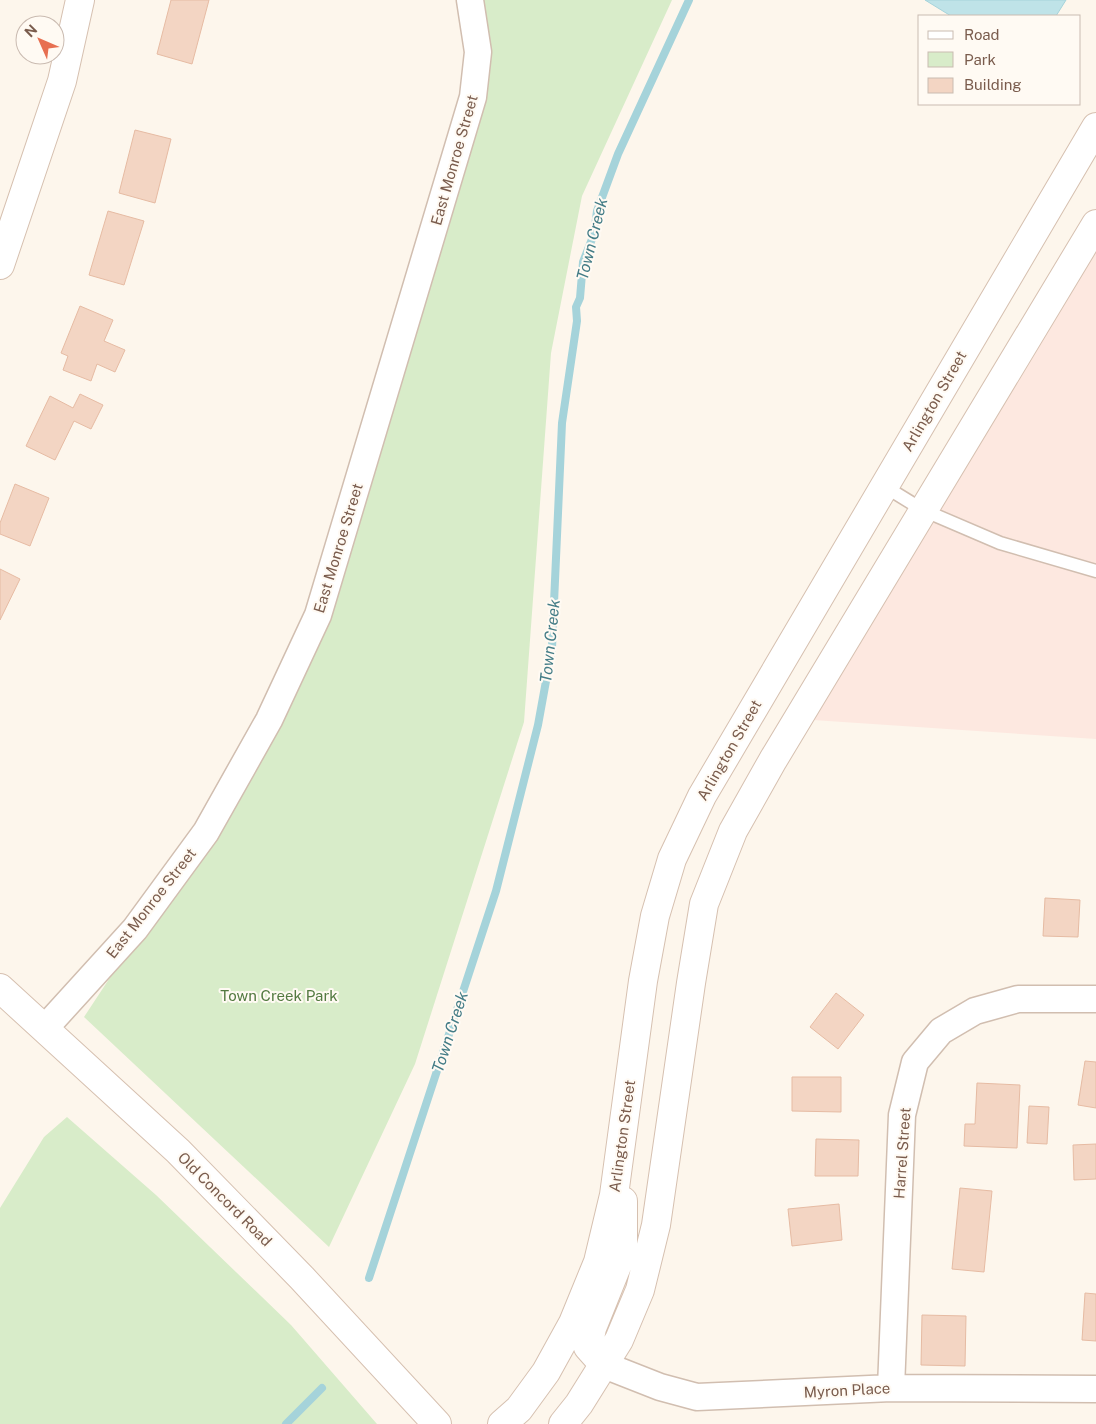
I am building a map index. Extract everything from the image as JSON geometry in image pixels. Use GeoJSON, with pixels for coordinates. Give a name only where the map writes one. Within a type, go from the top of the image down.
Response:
{"type":"FeatureCollection","features":[{"type":"Feature","properties":{"kind":"street"},"geometry":{"type":"LineString","coordinates":[[0,265],[62,81],[80,0]]}},
{"type":"Feature","properties":{"kind":"street","name":"East Monroe Street"},"geometry":{"type":"LineString","coordinates":[[45,1028],[134,929],[206,832],[269,720],[318,615],[473,97],[478,52],[470,0]]}},
{"type":"Feature","properties":{"kind":"street","name":"Arlington Street"},"geometry":{"type":"LineString","coordinates":[[502,1424],[519,1409],[546,1372],[573,1323],[598,1262],[614,1195],[643,981],[655,916],[672,859],[702,796],[1096,126]]}},
{"type":"Feature","properties":{"kind":"street"},"geometry":{"type":"LineString","coordinates":[[562,1424],[579,1404],[618,1340],[640,1290],[656,1225],[704,904],[733,831],[768,768],[1096,224]]}},
{"type":"Feature","properties":{"kind":"street","name":"Old Concord Road"},"geometry":{"type":"LineString","coordinates":[[0,988],[178,1151],[302,1278],[437,1424]]}},
{"type":"Feature","properties":{"kind":"street","name":"Harrel Street"},"geometry":{"type":"LineString","coordinates":[[891,1388],[902,1115],[915,1062],[941,1031],[975,1010],[1018,999],[1096,999]]}},
{"type":"Feature","properties":{"kind":"street"},"geometry":{"type":"LineString","coordinates":[[604,1364],[588,1346],[592,1328],[623,1251],[623,1129]]}},
{"type":"Feature","properties":{"kind":"street","name":"Myron Place"},"geometry":{"type":"LineString","coordinates":[[604,1364],[660,1387],[697,1397],[891,1388],[1096,1389]]}},
{"type":"Feature","properties":{"kind":"lane"},"geometry":{"type":"LineString","coordinates":[[884,486],[923,510],[1000,543],[1096,571]]}},
{"type":"Feature","properties":{"kind":"shaded area"},"geometry":{"type":"Polygon","coordinates":[[[1096,224],[1096,739],[798,719],[1096,224]]]}},
{"type":"Feature","properties":{"kind":"green space","name":"Town Creek Park"},"geometry":{"type":"Polygon","coordinates":[[[468,0],[672,0],[582,196],[551,353],[524,722],[415,1064],[329,1247],[84,1017],[206,832],[318,615],[473,97],[468,0]]]}},
{"type":"Feature","properties":{"kind":"green space"},"geometry":{"type":"Polygon","coordinates":[[[67,1117],[156,1195],[291,1325],[377,1424],[0,1424],[0,1208],[44,1137],[67,1117]]]}},
{"type":"Feature","properties":{"kind":"water"},"geometry":{"type":"Polygon","coordinates":[[[925,0],[1066,0],[1057,15],[949,15],[925,0]]]}},
{"type":"Feature","properties":{"kind":"building"},"geometry":{"type":"Polygon","coordinates":[[[171,0],[209,0],[192,64],[157,54],[171,0]]]}},
{"type":"Feature","properties":{"kind":"building"},"geometry":{"type":"Polygon","coordinates":[[[135,130],[171,139],[155,203],[119,193],[135,130]]]}},
{"type":"Feature","properties":{"kind":"building"},"geometry":{"type":"Polygon","coordinates":[[[108,211],[144,221],[124,285],[89,275],[108,211]]]}},
{"type":"Feature","properties":{"kind":"building"},"geometry":{"type":"Polygon","coordinates":[[[80,306],[113,320],[104,341],[125,350],[115,372],[97,364],[91,381],[63,370],[68,356],[61,353],[80,306]]]}},
{"type":"Feature","properties":{"kind":"building"},"geometry":{"type":"Polygon","coordinates":[[[80,394],[103,405],[91,429],[74,421],[55,460],[26,446],[50,396],[73,408],[80,394]]]}},
{"type":"Feature","properties":{"kind":"building"},"geometry":{"type":"Polygon","coordinates":[[[15,484],[49,498],[30,546],[0,534],[0,523],[15,484]]]}},
{"type":"Feature","properties":{"kind":"building"},"geometry":{"type":"Polygon","coordinates":[[[0,569],[20,579],[0,620],[0,569]]]}},
{"type":"Feature","properties":{"kind":"building"},"geometry":{"type":"Polygon","coordinates":[[[1045,898],[1080,900],[1078,937],[1043,936],[1045,898]]]}},
{"type":"Feature","properties":{"kind":"building"},"geometry":{"type":"Polygon","coordinates":[[[836,993],[864,1015],[838,1049],[810,1027],[836,993]]]}},
{"type":"Feature","properties":{"kind":"building"},"geometry":{"type":"Polygon","coordinates":[[[1085,1061],[1096,1062],[1096,1108],[1078,1105],[1085,1061]]]}},
{"type":"Feature","properties":{"kind":"building"},"geometry":{"type":"Polygon","coordinates":[[[792,1077],[841,1077],[841,1112],[792,1111],[792,1077]]]}},
{"type":"Feature","properties":{"kind":"building"},"geometry":{"type":"Polygon","coordinates":[[[977,1083],[1020,1085],[1017,1148],[964,1146],[965,1124],[975,1124],[977,1083]]]}},
{"type":"Feature","properties":{"kind":"building"},"geometry":{"type":"Polygon","coordinates":[[[1029,1106],[1049,1107],[1047,1144],[1027,1143],[1029,1106]]]}},
{"type":"Feature","properties":{"kind":"building"},"geometry":{"type":"Polygon","coordinates":[[[816,1139],[859,1140],[858,1176],[815,1176],[816,1139]]]}},
{"type":"Feature","properties":{"kind":"building"},"geometry":{"type":"Polygon","coordinates":[[[1096,1144],[1096,1179],[1074,1180],[1073,1145],[1096,1144]]]}},
{"type":"Feature","properties":{"kind":"building"},"geometry":{"type":"Polygon","coordinates":[[[960,1188],[992,1191],[984,1272],[952,1269],[960,1188]]]}},
{"type":"Feature","properties":{"kind":"building"},"geometry":{"type":"Polygon","coordinates":[[[839,1204],[842,1240],[792,1246],[788,1209],[839,1204]]]}},
{"type":"Feature","properties":{"kind":"building"},"geometry":{"type":"Polygon","coordinates":[[[1085,1293],[1096,1294],[1096,1341],[1082,1340],[1085,1293]]]}},
{"type":"Feature","properties":{"kind":"building"},"geometry":{"type":"Polygon","coordinates":[[[922,1315],[966,1316],[965,1366],[921,1365],[922,1315]]]}},
{"type":"Feature","properties":{"kind":"waterway","name":"Town Creek"},"geometry":{"type":"LineString","coordinates":[[369,1278],[496,891],[538,725],[552,648],[562,423],[577,321],[576,307],[580,298],[583,262],[594,234],[597,211],[618,154],[689,0]]}},
{"type":"Feature","properties":{"kind":"waterway","name":"Town Creek"},"geometry":{"type":"LineString","coordinates":[[286,1424],[322,1388]]}}]}
